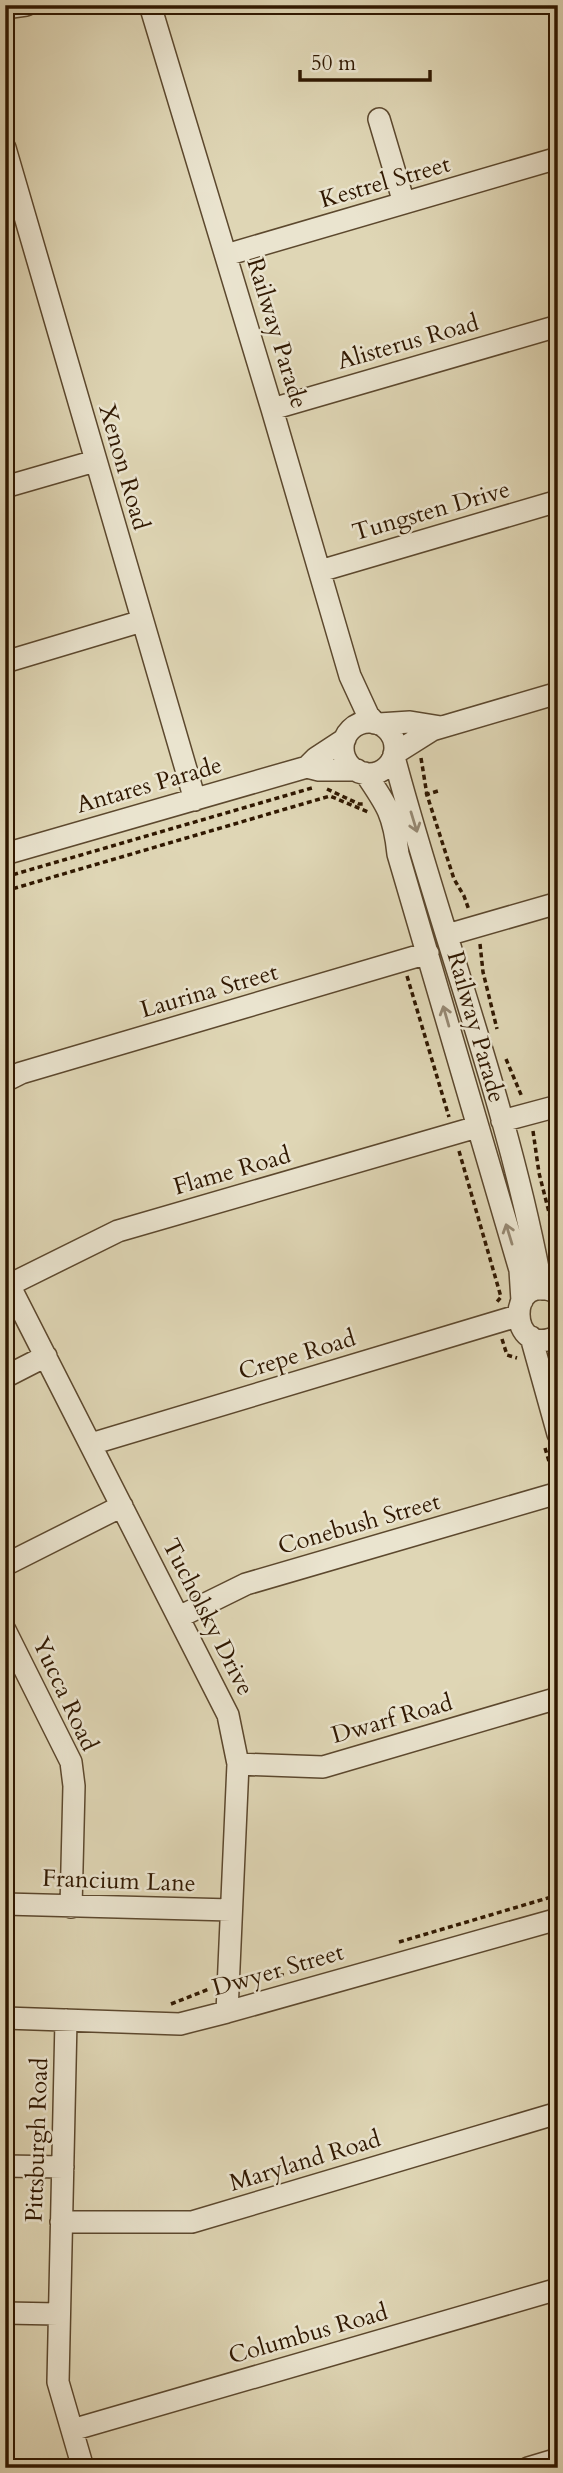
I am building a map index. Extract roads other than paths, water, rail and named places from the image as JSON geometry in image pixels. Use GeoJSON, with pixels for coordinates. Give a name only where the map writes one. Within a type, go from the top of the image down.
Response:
{"type":"FeatureCollection","features":[{"type":"Feature","properties":{"kind":"street"},"geometry":{"type":"LineString","coordinates":[[5,8],[26,5]]}},
{"type":"Feature","properties":{"kind":"street","name":"Railway Parade"},"geometry":{"type":"LineString","coordinates":[[150,5],[350,676],[368,715],[377,723]]}},
{"type":"Feature","properties":{"kind":"street"},"geometry":{"type":"LineString","coordinates":[[379,119],[404,204]]}},
{"type":"Feature","properties":{"kind":"street","name":"Xenon Road"},"geometry":{"type":"LineString","coordinates":[[5,148],[195,800]]}},
{"type":"Feature","properties":{"kind":"street","name":"Kestrel Street"},"geometry":{"type":"LineString","coordinates":[[226,255],[558,158]]}},
{"type":"Feature","properties":{"kind":"street","name":"Alisterus Road"},"geometry":{"type":"LineString","coordinates":[[272,409],[558,326]]}},
{"type":"Feature","properties":{"kind":"street"},"geometry":{"type":"LineString","coordinates":[[5,487],[95,461]]}},
{"type":"Feature","properties":{"kind":"street","name":"Tungsten Drive"},"geometry":{"type":"LineString","coordinates":[[320,571],[558,501]]}},
{"type":"Feature","properties":{"kind":"street"},"geometry":{"type":"LineString","coordinates":[[5,662],[142,621]]}},
{"type":"Feature","properties":{"kind":"street","name":"Railway Parade"},"geometry":{"type":"LineString","coordinates":[[346,736],[350,676]]}},
{"type":"Feature","properties":{"kind":"street"},"geometry":{"type":"LineString","coordinates":[[441,727],[410,722],[360,723],[346,736],[345,757],[361,772],[382,770],[416,738],[441,727],[558,693]]}},
{"type":"Feature","properties":{"kind":"street"},"geometry":{"type":"LineString","coordinates":[[377,723],[390,732],[394,740],[394,756]]}},
{"type":"Feature","properties":{"kind":"street","name":"Antares Parade"},"geometry":{"type":"LineString","coordinates":[[5,854],[307,767],[346,736]]}},
{"type":"Feature","properties":{"kind":"street","name":"Railway Parade"},"geometry":{"type":"LineString","coordinates":[[394,756],[394,798],[447,935],[502,1121],[534,1246],[550,1291]]}},
{"type":"Feature","properties":{"kind":"street","name":"Antares Parade"},"geometry":{"type":"LineString","coordinates":[[307,767],[361,772]]}},
{"type":"Feature","properties":{"kind":"street","name":"Railway Parade"},"geometry":{"type":"LineString","coordinates":[[361,772],[394,798]]}},
{"type":"Feature","properties":{"kind":"street","name":"Railway Parade"},"geometry":{"type":"LineString","coordinates":[[394,798],[388,807],[396,832],[398,854],[520,1269],[519,1308]]}},
{"type":"Feature","properties":{"kind":"street"},"geometry":{"type":"LineString","coordinates":[[447,935],[558,903]]}},
{"type":"Feature","properties":{"kind":"street","name":"Laurina Street"},"geometry":{"type":"LineString","coordinates":[[5,1081],[34,1069],[428,953]]}},
{"type":"Feature","properties":{"kind":"street"},"geometry":{"type":"LineString","coordinates":[[502,1121],[558,1106]]}},
{"type":"Feature","properties":{"kind":"street","name":"Flame Road"},"geometry":{"type":"LineString","coordinates":[[7,1281],[118,1231],[477,1127]]}},
{"type":"Feature","properties":{"kind":"street","name":"Tucholsky Drive"},"geometry":{"type":"LineString","coordinates":[[7,1281],[228,1715],[238,1764],[227,2012]]}},
{"type":"Feature","properties":{"kind":"street","name":"Crepe Road"},"geometry":{"type":"LineString","coordinates":[[91,1444],[519,1308],[527,1294],[550,1291]]}},
{"type":"Feature","properties":{"kind":"street"},"geometry":{"type":"LineString","coordinates":[[519,1308],[524,1331],[531,1337],[548,1340],[557,1338]]}},
{"type":"Feature","properties":{"kind":"street"},"geometry":{"type":"LineString","coordinates":[[531,1337],[558,1434]]}},
{"type":"Feature","properties":{"kind":"street"},"geometry":{"type":"LineString","coordinates":[[5,1377],[46,1356]]}},
{"type":"Feature","properties":{"kind":"street","name":"Conebush Street"},"geometry":{"type":"LineString","coordinates":[[179,1617],[246,1584],[558,1493]]}},
{"type":"Feature","properties":{"kind":"street"},"geometry":{"type":"LineString","coordinates":[[5,1565],[122,1506]]}},
{"type":"Feature","properties":{"kind":"street","name":"Yucca Road"},"geometry":{"type":"LineString","coordinates":[[5,1630],[71,1762],[74,1786],[71,1907]]}},
{"type":"Feature","properties":{"kind":"street","name":"Dwarf Road"},"geometry":{"type":"LineString","coordinates":[[238,1764],[323,1767],[558,1698]]}},
{"type":"Feature","properties":{"kind":"street","name":"Francium Lane"},"geometry":{"type":"LineString","coordinates":[[5,1904],[231,1910]]}},
{"type":"Feature","properties":{"kind":"street","name":"Dwyer Street"},"geometry":{"type":"LineString","coordinates":[[5,2018],[180,2024],[558,1919]]}},
{"type":"Feature","properties":{"kind":"street","name":"Pittsburgh Road"},"geometry":{"type":"LineString","coordinates":[[66,2020],[58,2382],[83,2468]]}},
{"type":"Feature","properties":{"kind":"street","name":"Maryland Road"},"geometry":{"type":"LineString","coordinates":[[61,2222],[192,2222],[558,2113]]}},
{"type":"Feature","properties":{"kind":"street"},"geometry":{"type":"LineString","coordinates":[[5,2166],[63,2167]]}},
{"type":"Feature","properties":{"kind":"street","name":"Columbus Road"},"geometry":{"type":"LineString","coordinates":[[72,2430],[558,2289]]}},
{"type":"Feature","properties":{"kind":"street"},"geometry":{"type":"LineString","coordinates":[[5,2313],[58,2314]]}},
{"type":"Feature","properties":{"kind":"street"},"geometry":{"type":"LineString","coordinates":[[528,2468],[558,2459]]}}]}
